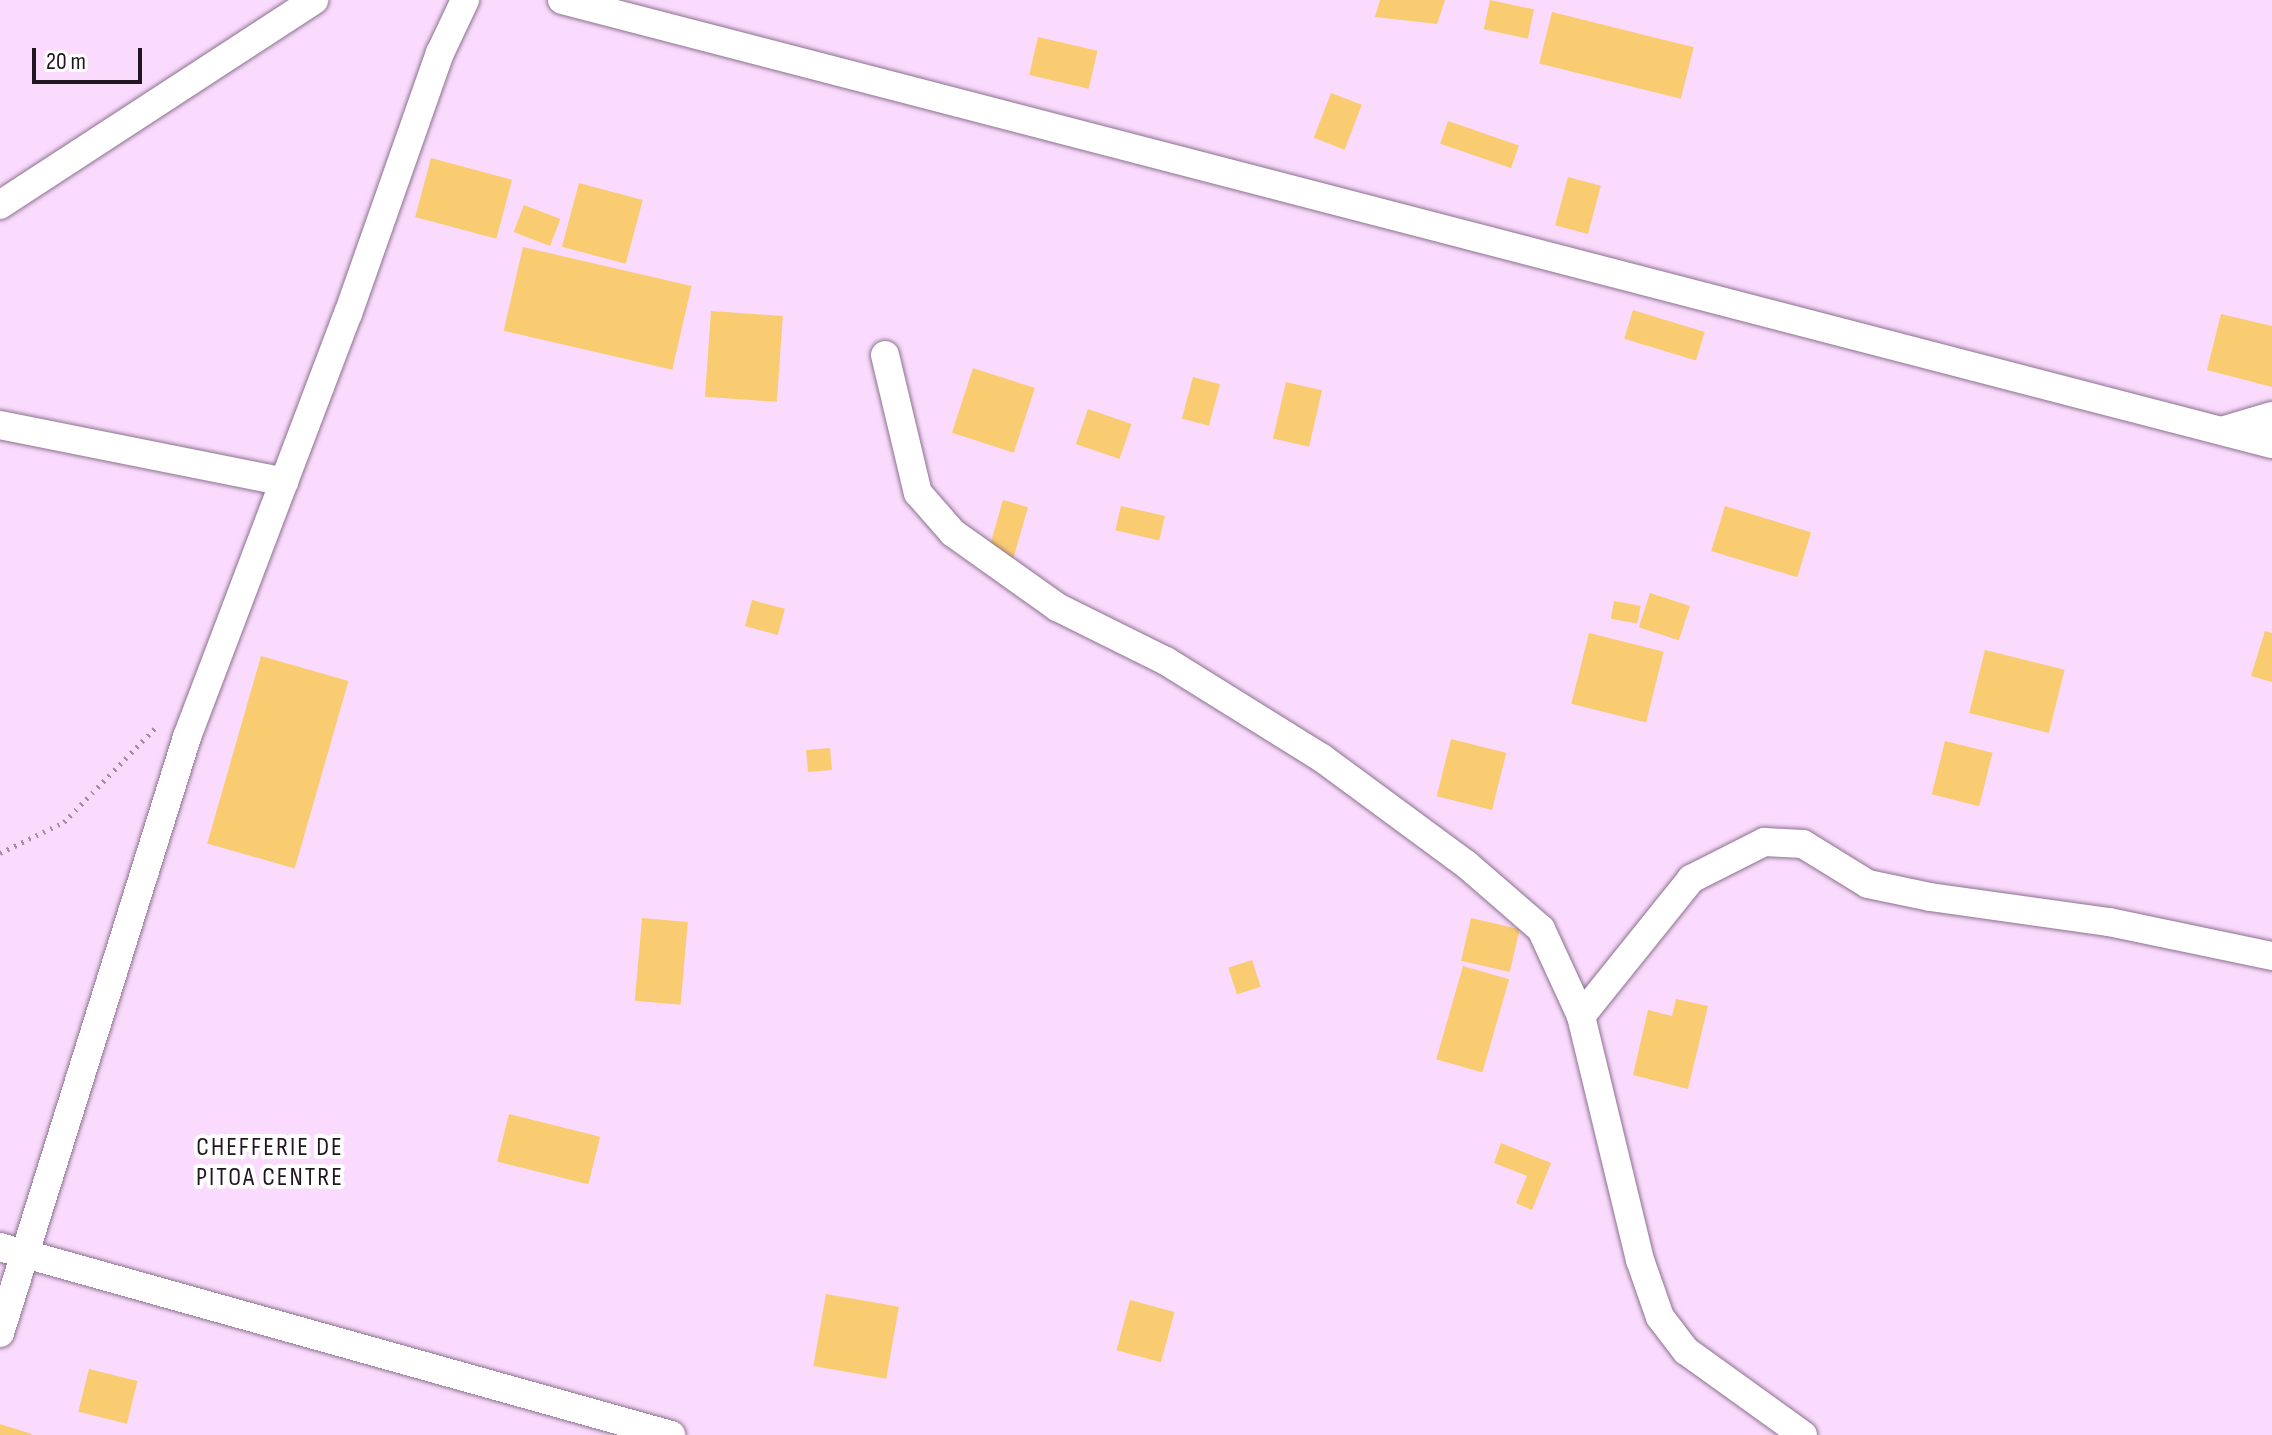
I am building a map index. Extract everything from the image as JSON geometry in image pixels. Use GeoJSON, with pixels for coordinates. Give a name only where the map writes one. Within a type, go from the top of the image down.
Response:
{"type":"FeatureCollection","features":[{"type":"Feature","properties":{"kind":"street"},"geometry":{"type":"LineString","coordinates":[[0,205],[314,0]]}},
{"type":"Feature","properties":{"kind":"street"},"geometry":{"type":"LineString","coordinates":[[0,1333],[12,1251],[187,737],[348,314],[434,67],[465,0]]}},
{"type":"Feature","properties":{"kind":"street"},"geometry":{"type":"LineString","coordinates":[[562,0],[2272,444]]}},
{"type":"Feature","properties":{"kind":"street"},"geometry":{"type":"LineString","coordinates":[[885,355],[918,493],[953,533],[1057,607],[1166,661],[1322,758],[1466,864],[1541,929],[1581,1016],[1640,1260],[1660,1317],[1686,1351],[1803,1435]]}},
{"type":"Feature","properties":{"kind":"street"},"geometry":{"type":"LineString","coordinates":[[2224,430],[2272,416]]}},
{"type":"Feature","properties":{"kind":"street"},"geometry":{"type":"LineString","coordinates":[[0,425],[284,482]]}},
{"type":"Feature","properties":{"kind":"street"},"geometry":{"type":"LineString","coordinates":[[1581,1016],[1691,879],[1764,842],[1803,844],[1868,884],[1930,897],[2109,922],[2272,956]]}},
{"type":"Feature","properties":{"kind":"street"},"geometry":{"type":"LineString","coordinates":[[12,1251],[671,1435]]}},
{"type":"Feature","properties":{"kind":"path"},"geometry":{"type":"LineString","coordinates":[[0,853],[64,822],[154,728]]}},
{"type":"Feature","properties":{"kind":"building"},"geometry":{"type":"Polygon","coordinates":[[[1380,0],[1445,0],[1437,24],[1375,17],[1380,0]]]}},
{"type":"Feature","properties":{"kind":"building"},"geometry":{"type":"Polygon","coordinates":[[[1490,0],[1534,9],[1528,39],[1484,29],[1490,0]]]}},
{"type":"Feature","properties":{"kind":"building"},"geometry":{"type":"Polygon","coordinates":[[[1552,12],[1694,47],[1681,99],[1539,63],[1552,12]]]}},
{"type":"Feature","properties":{"kind":"building"},"geometry":{"type":"Polygon","coordinates":[[[1038,37],[1097,51],[1089,89],[1029,75],[1038,37]]]}},
{"type":"Feature","properties":{"kind":"building"},"geometry":{"type":"Polygon","coordinates":[[[1331,93],[1362,105],[1345,150],[1314,138],[1331,93]]]}},
{"type":"Feature","properties":{"kind":"building"},"geometry":{"type":"Polygon","coordinates":[[[1448,121],[1519,145],[1511,168],[1440,144],[1448,121]]]}},
{"type":"Feature","properties":{"kind":"building"},"geometry":{"type":"Polygon","coordinates":[[[431,158],[512,180],[496,239],[415,217],[431,158]]]}},
{"type":"Feature","properties":{"kind":"building"},"geometry":{"type":"Polygon","coordinates":[[[1568,177],[1601,186],[1588,234],[1555,225],[1568,177]]]}},
{"type":"Feature","properties":{"kind":"building"},"geometry":{"type":"Polygon","coordinates":[[[579,183],[643,200],[626,264],[562,247],[579,183]]]}},
{"type":"Feature","properties":{"kind":"building"},"geometry":{"type":"Polygon","coordinates":[[[524,205],[560,219],[550,246],[514,232],[524,205]]]}},
{"type":"Feature","properties":{"kind":"building"},"geometry":{"type":"Polygon","coordinates":[[[523,247],[692,286],[672,370],[504,331],[523,247]]]}},
{"type":"Feature","properties":{"kind":"building"},"geometry":{"type":"Polygon","coordinates":[[[1633,310],[1705,332],[1696,361],[1624,339],[1633,310]]]}},
{"type":"Feature","properties":{"kind":"building"},"geometry":{"type":"Polygon","coordinates":[[[711,311],[783,316],[777,402],[705,397],[711,311]]]}},
{"type":"Feature","properties":{"kind":"building"},"geometry":{"type":"Polygon","coordinates":[[[2221,314],[2272,326],[2272,387],[2207,370],[2221,314]]]}},
{"type":"Feature","properties":{"kind":"building"},"geometry":{"type":"Polygon","coordinates":[[[973,368],[1035,388],[1014,453],[952,433],[973,368]]]}},
{"type":"Feature","properties":{"kind":"building"},"geometry":{"type":"Polygon","coordinates":[[[1193,377],[1220,384],[1209,426],[1182,419],[1193,377]]]}},
{"type":"Feature","properties":{"kind":"building"},"geometry":{"type":"Polygon","coordinates":[[[1286,382],[1322,390],[1309,447],[1273,439],[1286,382]]]}},
{"type":"Feature","properties":{"kind":"building"},"geometry":{"type":"Polygon","coordinates":[[[1088,409],[1131,424],[1119,459],[1076,444],[1088,409]]]}},
{"type":"Feature","properties":{"kind":"building"},"geometry":{"type":"Polygon","coordinates":[[[1003,500],[1028,507],[1011,565],[986,558],[1003,500]]]}},
{"type":"Feature","properties":{"kind":"building"},"geometry":{"type":"Polygon","coordinates":[[[1121,506],[1165,516],[1159,540],[1115,530],[1121,506]]]}},
{"type":"Feature","properties":{"kind":"building"},"geometry":{"type":"Polygon","coordinates":[[[1725,506],[1811,532],[1797,577],[1711,551],[1725,506]]]}},
{"type":"Feature","properties":{"kind":"building"},"geometry":{"type":"Polygon","coordinates":[[[1650,593],[1690,606],[1679,640],[1639,627],[1650,593]]]}},
{"type":"Feature","properties":{"kind":"building"},"geometry":{"type":"Polygon","coordinates":[[[752,600],[785,609],[778,635],[745,626],[752,600]]]}},
{"type":"Feature","properties":{"kind":"building"},"geometry":{"type":"Polygon","coordinates":[[[1614,601],[1641,606],[1637,623],[1611,619],[1614,601]]]}},
{"type":"Feature","properties":{"kind":"building"},"geometry":{"type":"Polygon","coordinates":[[[2265,631],[2272,633],[2272,682],[2251,676],[2265,631]]]}},
{"type":"Feature","properties":{"kind":"building"},"geometry":{"type":"Polygon","coordinates":[[[1589,633],[1664,652],[1646,722],[1571,704],[1589,633]]]}},
{"type":"Feature","properties":{"kind":"building"},"geometry":{"type":"Polygon","coordinates":[[[1985,650],[2065,670],[2049,733],[1969,713],[1985,650]]]}},
{"type":"Feature","properties":{"kind":"building"},"geometry":{"type":"Polygon","coordinates":[[[261,656],[348,681],[295,869],[207,843],[261,656]]]}},
{"type":"Feature","properties":{"kind":"building"},"geometry":{"type":"Polygon","coordinates":[[[1451,739],[1506,753],[1492,810],[1437,796],[1451,739]]]}},
{"type":"Feature","properties":{"kind":"building"},"geometry":{"type":"Polygon","coordinates":[[[1945,741],[1993,753],[1979,806],[1932,794],[1945,741]]]}},
{"type":"Feature","properties":{"kind":"building"},"geometry":{"type":"Polygon","coordinates":[[[830,748],[832,770],[808,772],[806,750],[830,748]]]}},
{"type":"Feature","properties":{"kind":"building"},"geometry":{"type":"Polygon","coordinates":[[[642,918],[688,922],[681,1005],[635,1001],[642,918]]]}},
{"type":"Feature","properties":{"kind":"building"},"geometry":{"type":"Polygon","coordinates":[[[1471,918],[1520,929],[1510,972],[1461,961],[1471,918]]]}},
{"type":"Feature","properties":{"kind":"building"},"geometry":{"type":"Polygon","coordinates":[[[1252,960],[1261,987],[1237,994],[1228,968],[1252,960]]]}},
{"type":"Feature","properties":{"kind":"building"},"geometry":{"type":"Polygon","coordinates":[[[1463,966],[1509,979],[1482,1072],[1436,1059],[1463,966]]]}},
{"type":"Feature","properties":{"kind":"building"},"geometry":{"type":"Polygon","coordinates":[[[1676,999],[1708,1006],[1688,1089],[1633,1075],[1648,1010],[1672,1016],[1676,999]]]}},
{"type":"Feature","properties":{"kind":"building"},"geometry":{"type":"Polygon","coordinates":[[[509,1114],[600,1137],[588,1184],[497,1162],[509,1114]]]}},
{"type":"Feature","properties":{"kind":"building"},"geometry":{"type":"Polygon","coordinates":[[[1501,1143],[1551,1163],[1532,1210],[1516,1203],[1527,1176],[1494,1163],[1501,1143]]]}},
{"type":"Feature","properties":{"kind":"building"},"geometry":{"type":"Polygon","coordinates":[[[826,1294],[899,1307],[886,1379],[813,1366],[826,1294]]]}},
{"type":"Feature","properties":{"kind":"building"},"geometry":{"type":"Polygon","coordinates":[[[1130,1300],[1174,1312],[1161,1362],[1117,1350],[1130,1300]]]}},
{"type":"Feature","properties":{"kind":"building"},"geometry":{"type":"Polygon","coordinates":[[[89,1369],[138,1381],[127,1424],[78,1412],[89,1369]]]}},
{"type":"Feature","properties":{"kind":"building"},"geometry":{"type":"Polygon","coordinates":[[[0,1424],[32,1434],[0,1435],[0,1424]]]}},
{"type":"Feature","properties":{"kind":"district","name":"CHEFFERIE DE PITOA CENTRE"},"geometry":{"type":"Point","coordinates":[270,1163]}}]}
